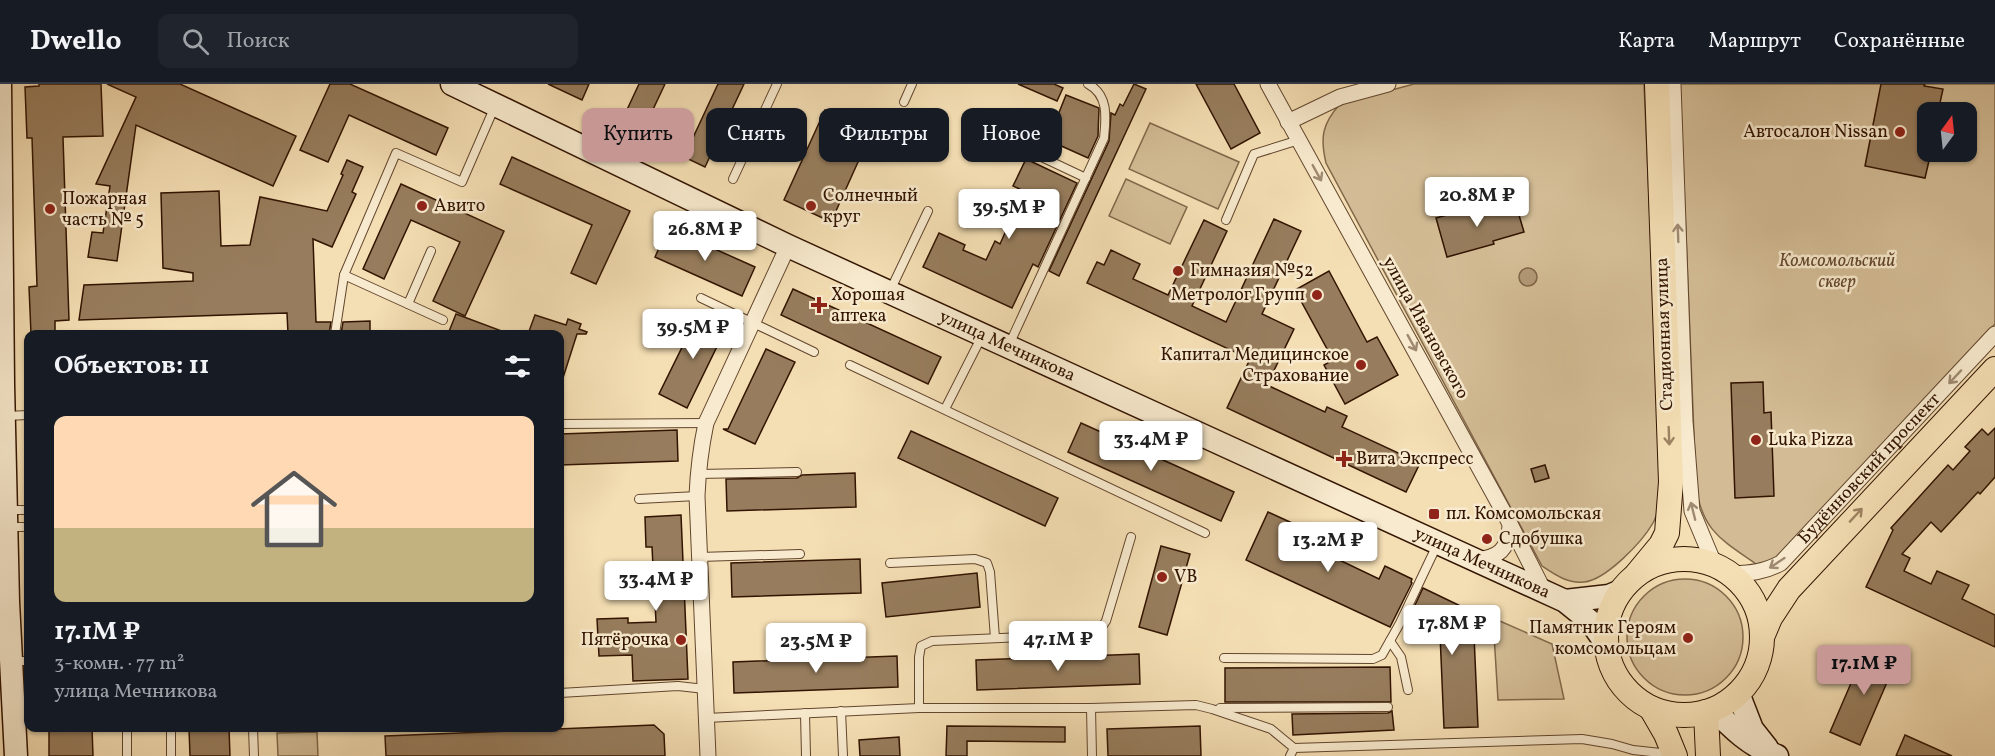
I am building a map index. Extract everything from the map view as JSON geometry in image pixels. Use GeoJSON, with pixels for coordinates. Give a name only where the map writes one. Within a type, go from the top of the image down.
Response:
{"type":"FeatureCollection","features":[{"type":"Feature","properties":{"kind":"main road"},"geometry":{"type":"LineString","coordinates":[[0,84],[3,454],[18,518],[4,601],[13,654],[16,756]]}},
{"type":"Feature","properties":{"kind":"main road","name":"улица Мечникова"},"geometry":{"type":"LineString","coordinates":[[452,84],[788,246],[1555,597],[1591,622],[1605,642]]}},
{"type":"Feature","properties":{"kind":"main road","name":"Стадионная улица"},"geometry":{"type":"LineString","coordinates":[[1629,583],[1661,545],[1667,532],[1671,482],[1657,84]]}},
{"type":"Feature","properties":{"kind":"main road","name":"Будённовский проспект"},"geometry":{"type":"LineString","coordinates":[[1762,637],[1770,618],[1789,589],[1995,369]]}},
{"type":"Feature","properties":{"kind":"main road"},"geometry":{"type":"LineString","coordinates":[[1676,560],[1700,561],[1722,570],[1741,584],[1755,606],[1760,619],[1762,637],[1759,657],[1751,677],[1738,693],[1710,711],[1691,715],[1674,714],[1651,708],[1636,699],[1622,686],[1612,669],[1605,642],[1609,615],[1629,583],[1656,564],[1676,560]]}},
{"type":"Feature","properties":{"kind":"main road","name":"улица Мечникова"},"geometry":{"type":"LineString","coordinates":[[1555,597],[1609,596],[1629,583]]}},
{"type":"Feature","properties":{"kind":"main road"},"geometry":{"type":"LineString","coordinates":[[1738,693],[1752,729],[1774,755]]}},
{"type":"Feature","properties":{"kind":"main road"},"geometry":{"type":"LineString","coordinates":[[1651,708],[1666,734],[1674,755]]}},
{"type":"Feature","properties":{"kind":"main road"},"geometry":{"type":"LineString","coordinates":[[1710,711],[1746,740],[1774,755]]}},
{"type":"Feature","properties":{"kind":"main road"},"geometry":{"type":"LineString","coordinates":[[1708,756],[1710,711]]}},
{"type":"Feature","properties":{"kind":"street","name":"улица Ивановского"},"geometry":{"type":"LineString","coordinates":[[1268,84],[1510,527],[1555,597]]}},
{"type":"Feature","properties":{"kind":"street"},"geometry":{"type":"LineString","coordinates":[[1288,122],[1340,97],[1388,84]]}},
{"type":"Feature","properties":{"kind":"street","name":"Стадионная улица"},"geometry":{"type":"LineString","coordinates":[[1673,84],[1685,421],[1692,512],[1722,570]]}},
{"type":"Feature","properties":{"kind":"street"},"geometry":{"type":"LineString","coordinates":[[708,756],[697,496],[706,423],[788,246]]}},
{"type":"Feature","properties":{"kind":"street","name":"Будённовский проспект"},"geometry":{"type":"LineString","coordinates":[[1722,570],[1756,573],[1781,562],[1995,334]]}},
{"type":"Feature","properties":{"kind":"street"},"geometry":{"type":"LineString","coordinates":[[1473,560],[1491,558],[1502,552],[1509,537],[1510,527]]}},
{"type":"Feature","properties":{"kind":"lane"},"geometry":{"type":"LineString","coordinates":[[733,179],[777,84]]}},
{"type":"Feature","properties":{"kind":"lane"},"geometry":{"type":"LineString","coordinates":[[904,102],[912,84]]}},
{"type":"Feature","properties":{"kind":"lane"},"geometry":{"type":"LineString","coordinates":[[1008,347],[1104,138],[1106,116],[1103,99],[1088,84]]}},
{"type":"Feature","properties":{"kind":"lane"},"geometry":{"type":"LineString","coordinates":[[336,330],[344,275],[396,153],[462,182],[496,105]]}},
{"type":"Feature","properties":{"kind":"lane"},"geometry":{"type":"LineString","coordinates":[[1226,220],[1254,154],[1299,140]]}},
{"type":"Feature","properties":{"kind":"lane"},"geometry":{"type":"LineString","coordinates":[[1052,162],[1086,178]]}},
{"type":"Feature","properties":{"kind":"lane"},"geometry":{"type":"LineString","coordinates":[[890,292],[928,211]]}},
{"type":"Feature","properties":{"kind":"lane"},"geometry":{"type":"LineString","coordinates":[[408,304],[431,251]]}},
{"type":"Feature","properties":{"kind":"lane"},"geometry":{"type":"LineString","coordinates":[[344,275],[443,320]]}},
{"type":"Feature","properties":{"kind":"lane"},"geometry":{"type":"LineString","coordinates":[[701,298],[814,352]]}},
{"type":"Feature","properties":{"kind":"lane"},"geometry":{"type":"LineString","coordinates":[[945,410],[983,335]]}},
{"type":"Feature","properties":{"kind":"lane"},"geometry":{"type":"LineString","coordinates":[[850,365],[1205,533]]}},
{"type":"Feature","properties":{"kind":"lane"},"geometry":{"type":"LineString","coordinates":[[4,416],[24,415]]}},
{"type":"Feature","properties":{"kind":"lane"},"geometry":{"type":"LineString","coordinates":[[564,424],[706,423]]}},
{"type":"Feature","properties":{"kind":"lane"},"geometry":{"type":"LineString","coordinates":[[698,474],[797,472]]}},
{"type":"Feature","properties":{"kind":"lane"},"geometry":{"type":"LineString","coordinates":[[639,499],[697,496]]}},
{"type":"Feature","properties":{"kind":"lane"},"geometry":{"type":"LineString","coordinates":[[919,708],[921,646],[932,641],[1097,634],[1106,621],[1131,537]]}},
{"type":"Feature","properties":{"kind":"lane"},"geometry":{"type":"LineString","coordinates":[[1224,657],[1373,659],[1382,655],[1438,544]]}},
{"type":"Feature","properties":{"kind":"lane"},"geometry":{"type":"LineString","coordinates":[[699,557],[800,554]]}},
{"type":"Feature","properties":{"kind":"lane"},"geometry":{"type":"LineString","coordinates":[[890,563],[975,559],[987,563],[990,572],[995,638]]}},
{"type":"Feature","properties":{"kind":"lane"},"geometry":{"type":"LineString","coordinates":[[1390,641],[1401,657],[1408,690]]}},
{"type":"Feature","properties":{"kind":"lane"},"geometry":{"type":"LineString","coordinates":[[564,693],[678,686],[705,689]]}},
{"type":"Feature","properties":{"kind":"lane"},"geometry":{"type":"LineString","coordinates":[[706,718],[919,708],[1091,708],[1196,705],[1212,708],[1271,729],[1294,748],[1581,739],[1633,750],[1674,755]]}},
{"type":"Feature","properties":{"kind":"lane"},"geometry":{"type":"LineString","coordinates":[[1212,708],[1388,707]]}},
{"type":"Feature","properties":{"kind":"lane"},"geometry":{"type":"LineString","coordinates":[[1091,708],[1092,756]]}},
{"type":"Feature","properties":{"kind":"lane"},"geometry":{"type":"LineString","coordinates":[[842,711],[843,756]]}},
{"type":"Feature","properties":{"kind":"lane"},"geometry":{"type":"LineString","coordinates":[[805,713],[806,756]]}},
{"type":"Feature","properties":{"kind":"lane"},"geometry":{"type":"LineString","coordinates":[[127,732],[128,756]]}},
{"type":"Feature","properties":{"kind":"lane"},"geometry":{"type":"LineString","coordinates":[[171,732],[171,756]]}},
{"type":"Feature","properties":{"kind":"lane"},"geometry":{"type":"LineString","coordinates":[[253,732],[254,756]]}},
{"type":"Feature","properties":{"kind":"lane"},"geometry":{"type":"LineString","coordinates":[[1290,756],[1294,748]]}},
{"type":"Feature","properties":{"kind":"green space"},"geometry":{"type":"Polygon","coordinates":[[[1414,84],[1644,84],[1662,492],[1655,520],[1641,540],[1623,559],[1593,580],[1572,581],[1542,566],[1326,163],[1323,146],[1324,132],[1329,118],[1340,104],[1414,84]]]}},
{"type":"Feature","properties":{"kind":"green space","name":"Комсомольский сквер"},"geometry":{"type":"Polygon","coordinates":[[[1680,84],[1995,84],[1995,324],[1774,561],[1756,564],[1724,541],[1709,524],[1699,501],[1696,486],[1680,84]]]}},
{"type":"Feature","properties":{"kind":"green space"},"geometry":{"type":"Polygon","coordinates":[[[1150,123],[1239,162],[1218,209],[1129,169],[1150,123]]]}},
{"type":"Feature","properties":{"kind":"green space"},"geometry":{"type":"Polygon","coordinates":[[[1126,179],[1187,207],[1170,244],[1109,216],[1126,179]]]}},
{"type":"Feature","properties":{"kind":"green space"},"geometry":{"type":"Polygon","coordinates":[[[1685,579],[1707,583],[1726,596],[1739,615],[1743,637],[1739,659],[1726,678],[1707,691],[1685,695],[1663,691],[1644,678],[1631,659],[1627,637],[1631,615],[1644,596],[1663,583],[1685,579]]]}},
{"type":"Feature","properties":{"kind":"green space"},"geometry":{"type":"Polygon","coordinates":[[[1493,618],[1552,644],[1564,699],[1498,700],[1493,618]]]}},
{"type":"Feature","properties":{"kind":"green space"},"geometry":{"type":"Polygon","coordinates":[[[317,732],[318,756],[278,756],[277,733],[317,732]]]}},
{"type":"Feature","properties":{"kind":"shaded area"},"geometry":{"type":"Polygon","coordinates":[[[1528,268],[1534,271],[1537,277],[1534,283],[1528,286],[1522,283],[1519,277],[1522,271],[1528,268]]]}},
{"type":"Feature","properties":{"kind":"building"},"geometry":{"type":"Polygon","coordinates":[[[39,84],[101,84],[103,136],[63,137],[69,320],[55,321],[55,330],[31,330],[29,287],[37,286],[32,138],[27,138],[25,87],[39,86],[39,84]]]}},
{"type":"Feature","properties":{"kind":"building"},"geometry":{"type":"Polygon","coordinates":[[[107,84],[180,84],[296,136],[273,186],[136,125],[117,261],[88,257],[92,232],[103,233],[110,186],[96,184],[136,97],[107,84]]]}},
{"type":"Feature","properties":{"kind":"building"},"geometry":{"type":"Polygon","coordinates":[[[330,84],[350,84],[448,128],[436,155],[349,115],[328,162],[300,150],[330,84]]]}},
{"type":"Feature","properties":{"kind":"building"},"geometry":{"type":"Polygon","coordinates":[[[548,84],[589,84],[582,100],[548,84]]]}},
{"type":"Feature","properties":{"kind":"building"},"geometry":{"type":"Polygon","coordinates":[[[639,84],[665,84],[654,108],[628,108],[639,84]]]}},
{"type":"Feature","properties":{"kind":"building"},"geometry":{"type":"Polygon","coordinates":[[[718,84],[744,84],[733,108],[707,108],[718,84]]]}},
{"type":"Feature","properties":{"kind":"building"},"geometry":{"type":"Polygon","coordinates":[[[1018,84],[1054,84],[1063,88],[1057,101],[1018,84]]]}},
{"type":"Feature","properties":{"kind":"building"},"geometry":{"type":"Polygon","coordinates":[[[1134,84],[1146,89],[1059,276],[1049,271],[1109,141],[1111,113],[1115,115],[1120,104],[1123,106],[1134,84]]]}},
{"type":"Feature","properties":{"kind":"building"},"geometry":{"type":"Polygon","coordinates":[[[1196,84],[1234,84],[1260,133],[1231,149],[1196,84]]]}},
{"type":"Feature","properties":{"kind":"building","name":"Автосалон Nissan"},"geometry":{"type":"Polygon","coordinates":[[[1881,84],[1925,84],[1924,86],[1943,89],[1940,102],[1917,102],[1917,162],[1929,162],[1925,178],[1865,166],[1881,84]]]}},
{"type":"Feature","properties":{"kind":"building"},"geometry":{"type":"Polygon","coordinates":[[[1066,95],[1099,108],[1098,136],[1088,158],[1062,146],[1061,108],[1066,95]]]}},
{"type":"Feature","properties":{"kind":"building"},"geometry":{"type":"Polygon","coordinates":[[[706,110],[707,162],[705,167],[694,162],[694,136],[706,110]]]}},
{"type":"Feature","properties":{"kind":"building"},"geometry":{"type":"Polygon","coordinates":[[[819,123],[819,162],[858,162],[831,222],[784,200],[801,162],[807,162],[807,150],[819,123]]]}},
{"type":"Feature","properties":{"kind":"building"},"geometry":{"type":"Polygon","coordinates":[[[512,157],[630,211],[596,284],[571,273],[592,225],[500,184],[512,157]]]}},
{"type":"Feature","properties":{"kind":"building"},"geometry":{"type":"Polygon","coordinates":[[[347,160],[363,167],[352,192],[356,194],[332,247],[313,239],[316,322],[331,322],[330,330],[288,330],[287,313],[79,320],[84,285],[193,281],[193,273],[163,268],[161,193],[219,191],[221,246],[250,245],[260,197],[327,211],[343,175],[341,174],[347,160]]]}},
{"type":"Feature","properties":{"kind":"building"},"geometry":{"type":"Polygon","coordinates":[[[1025,162],[1032,162],[1077,183],[1038,267],[1033,264],[1012,308],[923,267],[939,233],[965,245],[963,250],[986,260],[995,241],[1000,244],[1024,191],[1013,186],[1025,162]]]}},
{"type":"Feature","properties":{"kind":"building"},"geometry":{"type":"Polygon","coordinates":[[[401,184],[504,231],[465,316],[433,301],[460,242],[411,220],[384,279],[363,269],[401,184]]]}},
{"type":"Feature","properties":{"kind":"building"},"geometry":{"type":"Polygon","coordinates":[[[1482,205],[1485,214],[1516,205],[1524,232],[1493,241],[1494,244],[1447,257],[1436,218],[1482,205]]]}},
{"type":"Feature","properties":{"kind":"building"},"geometry":{"type":"Polygon","coordinates":[[[1274,219],[1301,231],[1262,314],[1294,329],[1267,385],[1325,412],[1327,407],[1347,416],[1342,427],[1420,463],[1406,492],[1227,408],[1250,359],[1087,283],[1097,262],[1104,265],[1111,250],[1140,264],[1133,279],[1168,295],[1204,220],[1227,231],[1192,306],[1226,322],[1274,219]]]}},
{"type":"Feature","properties":{"kind":"building"},"geometry":{"type":"Polygon","coordinates":[[[668,228],[755,267],[742,296],[655,257],[668,228]]]}},
{"type":"Feature","properties":{"kind":"building"},"geometry":{"type":"Polygon","coordinates":[[[1329,271],[1367,342],[1377,337],[1398,375],[1345,404],[1324,365],[1333,360],[1295,290],[1329,271]]]}},
{"type":"Feature","properties":{"kind":"building"},"geometry":{"type":"Polygon","coordinates":[[[793,289],[941,357],[928,384],[781,315],[793,289]]]}},
{"type":"Feature","properties":{"kind":"building"},"geometry":{"type":"Polygon","coordinates":[[[699,313],[727,326],[687,408],[659,394],[699,313]]]}},
{"type":"Feature","properties":{"kind":"building"},"geometry":{"type":"Polygon","coordinates":[[[456,314],[499,330],[450,330],[456,314]]]}},
{"type":"Feature","properties":{"kind":"building"},"geometry":{"type":"Polygon","coordinates":[[[535,315],[566,325],[568,319],[581,324],[579,329],[587,332],[577,334],[564,375],[564,330],[529,330],[535,315]]]}},
{"type":"Feature","properties":{"kind":"building"},"geometry":{"type":"Polygon","coordinates":[[[370,321],[370,330],[342,330],[343,322],[370,321]]]}},
{"type":"Feature","properties":{"kind":"building"},"geometry":{"type":"Polygon","coordinates":[[[766,349],[795,362],[755,444],[723,429],[728,429],[766,349]]]}},
{"type":"Feature","properties":{"kind":"building"},"geometry":{"type":"Polygon","coordinates":[[[1763,382],[1764,413],[1771,412],[1774,496],[1735,498],[1731,383],[1763,382]]]}},
{"type":"Feature","properties":{"kind":"building"},"geometry":{"type":"Polygon","coordinates":[[[1081,423],[1234,492],[1221,521],[1068,452],[1081,423]]]}},
{"type":"Feature","properties":{"kind":"building"},"geometry":{"type":"Polygon","coordinates":[[[1995,428],[1995,477],[1941,532],[1931,522],[1902,554],[1910,558],[1904,571],[1931,584],[1937,571],[1969,585],[1962,599],[1995,615],[1995,647],[1866,587],[1893,530],[1891,528],[1948,465],[1953,470],[1970,451],[1965,447],[1982,429],[1988,435],[1995,428]]]}},
{"type":"Feature","properties":{"kind":"building"},"geometry":{"type":"Polygon","coordinates":[[[677,430],[678,461],[564,465],[564,434],[677,430]]]}},
{"type":"Feature","properties":{"kind":"building"},"geometry":{"type":"Polygon","coordinates":[[[911,431],[1058,498],[1045,526],[898,458],[911,431]]]}},
{"type":"Feature","properties":{"kind":"building"},"geometry":{"type":"Polygon","coordinates":[[[1545,465],[1549,478],[1535,482],[1531,469],[1545,465]]]}},
{"type":"Feature","properties":{"kind":"building"},"geometry":{"type":"Polygon","coordinates":[[[855,473],[856,507],[727,511],[726,479],[797,478],[802,475],[855,473]]]}},
{"type":"Feature","properties":{"kind":"building"},"geometry":{"type":"Polygon","coordinates":[[[1268,512],[1292,523],[1287,535],[1379,579],[1385,566],[1412,579],[1390,627],[1246,560],[1268,512]]]}},
{"type":"Feature","properties":{"kind":"building"},"geometry":{"type":"Polygon","coordinates":[[[681,515],[688,679],[633,681],[632,655],[599,656],[597,619],[628,618],[628,623],[656,622],[652,547],[646,547],[645,517],[681,515]]]}},
{"type":"Feature","properties":{"kind":"building"},"geometry":{"type":"Polygon","coordinates":[[[1161,546],[1190,554],[1167,635],[1139,627],[1161,546]]]}},
{"type":"Feature","properties":{"kind":"building"},"geometry":{"type":"Polygon","coordinates":[[[860,559],[861,593],[732,597],[731,563],[860,559]]]}},
{"type":"Feature","properties":{"kind":"building"},"geometry":{"type":"Polygon","coordinates":[[[977,573],[980,607],[886,617],[882,583],[977,573]]]}},
{"type":"Feature","properties":{"kind":"building"},"geometry":{"type":"Polygon","coordinates":[[[1423,588],[1473,612],[1478,727],[1444,728],[1440,634],[1408,620],[1423,588]]]}},
{"type":"Feature","properties":{"kind":"building"},"geometry":{"type":"Polygon","coordinates":[[[1867,646],[1897,659],[1860,745],[1830,732],[1867,646]]]}},
{"type":"Feature","properties":{"kind":"building"},"geometry":{"type":"Polygon","coordinates":[[[1139,654],[1140,684],[977,690],[976,660],[1139,654]]]}},
{"type":"Feature","properties":{"kind":"building"},"geometry":{"type":"Polygon","coordinates":[[[897,656],[898,687],[734,693],[733,662],[897,656]]]}},
{"type":"Feature","properties":{"kind":"building"},"geometry":{"type":"Polygon","coordinates":[[[1390,667],[1391,702],[1225,702],[1225,668],[1390,667]]]}},
{"type":"Feature","properties":{"kind":"building"},"geometry":{"type":"Polygon","coordinates":[[[1392,711],[1394,730],[1293,735],[1292,714],[1388,713],[1392,711]]]}},
{"type":"Feature","properties":{"kind":"building"},"geometry":{"type":"Polygon","coordinates":[[[654,725],[664,734],[665,756],[386,756],[385,736],[483,732],[564,732],[564,729],[654,725]]]}},
{"type":"Feature","properties":{"kind":"building"},"geometry":{"type":"Polygon","coordinates":[[[947,726],[1065,727],[1065,742],[967,741],[967,756],[946,756],[947,726]]]}},
{"type":"Feature","properties":{"kind":"building"},"geometry":{"type":"Polygon","coordinates":[[[1200,726],[1201,756],[1108,756],[1107,729],[1200,726]]]}},
{"type":"Feature","properties":{"kind":"building"},"geometry":{"type":"Polygon","coordinates":[[[49,732],[92,732],[93,756],[49,756],[49,732]]]}},
{"type":"Feature","properties":{"kind":"building"},"geometry":{"type":"Polygon","coordinates":[[[189,732],[229,732],[230,756],[190,756],[189,732]]]}},
{"type":"Feature","properties":{"kind":"building"},"geometry":{"type":"Polygon","coordinates":[[[1905,735],[1952,756],[1896,756],[1905,735]]]}},
{"type":"Feature","properties":{"kind":"building"},"geometry":{"type":"Polygon","coordinates":[[[899,737],[900,756],[860,756],[859,740],[899,737]]]}},
{"type":"Feature","properties":{"kind":"place","name":"Автосалон Nissan"},"geometry":{"type":"Point","coordinates":[1900,132]}},
{"type":"Feature","properties":{"kind":"place","name":"Авито"},"geometry":{"type":"Point","coordinates":[422,206]}},
{"type":"Feature","properties":{"kind":"place","name":"Солнечный круг"},"geometry":{"type":"Point","coordinates":[811,206]}},
{"type":"Feature","properties":{"kind":"place","name":"Пожарная часть № 5"},"geometry":{"type":"Point","coordinates":[50,209]}},
{"type":"Feature","properties":{"kind":"place","name":"Гимназия №52"},"geometry":{"type":"Point","coordinates":[1178,271]}},
{"type":"Feature","properties":{"kind":"place","name":"Метролог Групп"},"geometry":{"type":"Point","coordinates":[1317,295]}},
{"type":"Feature","properties":{"kind":"place","name":"Хорошая аптека"},"geometry":{"type":"Point","coordinates":[819,305]}},
{"type":"Feature","properties":{"kind":"place","name":"Капитал Медицинское Страхование"},"geometry":{"type":"Point","coordinates":[1361,365]}},
{"type":"Feature","properties":{"kind":"place","name":"Luka Pizza"},"geometry":{"type":"Point","coordinates":[1756,440]}},
{"type":"Feature","properties":{"kind":"place","name":"Вита Экспресс"},"geometry":{"type":"Point","coordinates":[1344,459]}},
{"type":"Feature","properties":{"kind":"place","name":"пл. Комсомольская"},"geometry":{"type":"Point","coordinates":[1434,514]}},
{"type":"Feature","properties":{"kind":"place","name":"Сдобушка"},"geometry":{"type":"Point","coordinates":[1487,539]}},
{"type":"Feature","properties":{"kind":"place","name":"VB"},"geometry":{"type":"Point","coordinates":[1162,577]}},
{"type":"Feature","properties":{"kind":"place","name":"Памятник Героям комсомольцам"},"geometry":{"type":"Point","coordinates":[1688,638]}},
{"type":"Feature","properties":{"kind":"place","name":"Пятёрочка"},"geometry":{"type":"Point","coordinates":[681,640]}}]}
